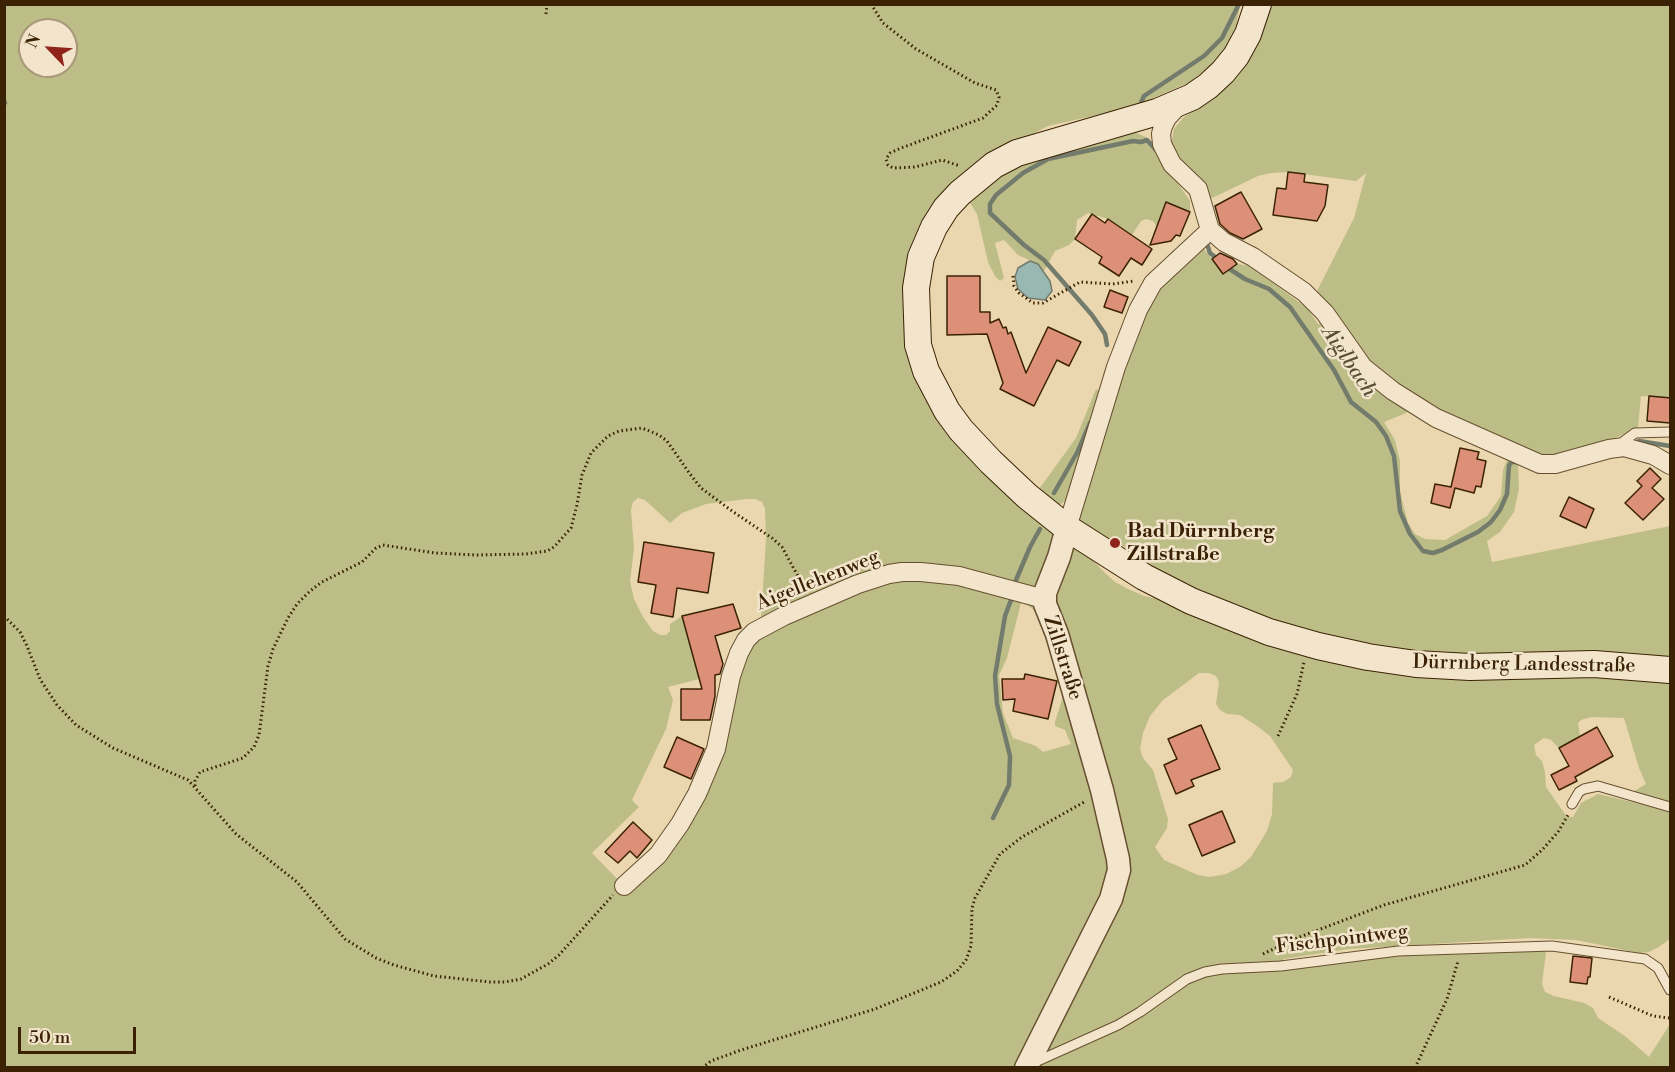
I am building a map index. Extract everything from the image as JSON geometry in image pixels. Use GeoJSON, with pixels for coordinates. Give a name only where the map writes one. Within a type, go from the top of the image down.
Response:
{"type":"FeatureCollection","features":[{"type":"Feature","properties":{"kind":"main road","name":"Dürrnberg Landesstraße"},"geometry":{"type":"LineString","coordinates":[[1258,4],[1248,34],[1236,56],[1208,86],[1183,101],[1157,112],[1017,153],[994,165],[960,193],[946,208],[934,227],[921,257],[916,288],[918,345],[926,371],[947,411],[991,462],[1027,496],[1067,528],[1144,577],[1191,601],[1260,629],[1368,657],[1416,664],[1470,667],[1594,664],[1671,670]]}},
{"type":"Feature","properties":{"kind":"street"},"geometry":{"type":"LineString","coordinates":[[1161,134],[1167,118],[1183,101]]}},
{"type":"Feature","properties":{"kind":"street"},"geometry":{"type":"LineString","coordinates":[[1130,120],[1152,122],[1158,128],[1162,144],[1172,164],[1198,189],[1207,234],[1253,257],[1304,292],[1325,313],[1363,367],[1393,391],[1436,418],[1540,464],[1572,461],[1621,447],[1640,450],[1671,465]]}},
{"type":"Feature","properties":{"kind":"street","name":"Zillstraße"},"geometry":{"type":"LineString","coordinates":[[1026,1067],[1111,899],[1117,881],[1118,859],[1102,790],[1057,634],[1046,609],[1044,599],[1047,585],[1059,557],[1116,367],[1138,310],[1153,283],[1207,234]]}},
{"type":"Feature","properties":{"kind":"street","name":"Aigellehenweg"},"geometry":{"type":"LineString","coordinates":[[624,886],[658,855],[680,824],[697,794],[716,749],[731,676],[746,640],[754,632],[830,596],[889,574],[921,572],[959,576],[1044,599]]}},
{"type":"Feature","properties":{"kind":"lane"},"geometry":{"type":"LineString","coordinates":[[1621,447],[1624,441],[1635,433],[1671,432]]}},
{"type":"Feature","properties":{"kind":"lane"},"geometry":{"type":"LineString","coordinates":[[1572,804],[1579,792],[1598,786],[1671,807]]}},
{"type":"Feature","properties":{"kind":"lane","name":"Fischpointweg"},"geometry":{"type":"LineString","coordinates":[[1026,1067],[1118,1025],[1179,984],[1205,972],[1222,969],[1281,966],[1382,952],[1552,946],[1632,956],[1652,963],[1664,975],[1671,990]]}},
{"type":"Feature","properties":{"kind":"path"},"geometry":{"type":"LineString","coordinates":[[546,14],[547,4]]}},
{"type":"Feature","properties":{"kind":"path"},"geometry":{"type":"LineString","coordinates":[[871,4],[883,23],[916,49],[975,83],[996,90],[999,97],[997,105],[983,118],[890,153],[886,159],[888,165],[893,168],[915,167],[942,160],[970,169],[978,178]]}},
{"type":"Feature","properties":{"kind":"path"},"geometry":{"type":"LineString","coordinates":[[1013,276],[1014,286],[1019,293],[1033,303],[1043,303],[1080,282],[1113,284],[1136,280]]}},
{"type":"Feature","properties":{"kind":"path"},"geometry":{"type":"LineString","coordinates":[[195,786],[200,772],[243,758],[254,747],[259,735],[268,666],[273,648],[297,604],[310,591],[362,561],[376,548],[383,545],[424,552],[476,555],[526,554],[547,551],[554,547],[571,528],[582,475],[591,453],[608,436],[619,431],[642,428],[667,441],[701,488],[782,547],[804,585],[810,590],[830,596]]}},
{"type":"Feature","properties":{"kind":"path"},"geometry":{"type":"LineString","coordinates":[[4,616],[20,632],[40,679],[57,705],[76,725],[113,748],[180,775],[195,786],[236,834],[297,882],[345,939],[376,958],[434,976],[490,982],[521,979],[559,955],[595,914],[624,886]]}},
{"type":"Feature","properties":{"kind":"path"},"geometry":{"type":"LineString","coordinates":[[1278,736],[1297,694],[1307,643]]}},
{"type":"Feature","properties":{"kind":"path"},"geometry":{"type":"LineString","coordinates":[[702,1068],[711,1061],[741,1050],[875,1010],[941,982],[957,971],[966,960],[971,946],[971,915],[975,898],[1000,854],[1102,790]]}},
{"type":"Feature","properties":{"kind":"path"},"geometry":{"type":"LineString","coordinates":[[1259,956],[1297,938],[1384,905],[1525,865],[1558,832],[1572,804]]}},
{"type":"Feature","properties":{"kind":"path"},"geometry":{"type":"LineString","coordinates":[[1415,1068],[1418,1057],[1447,999],[1461,950]]}},
{"type":"Feature","properties":{"kind":"path"},"geometry":{"type":"LineString","coordinates":[[1609,997],[1653,1016],[1671,1018]]}},
{"type":"Feature","properties":{"kind":"green space"},"geometry":{"type":"Polygon","coordinates":[[[5,5],[1240,5],[1236,26],[1219,59],[1190,82],[1133,107],[1048,126],[995,154],[943,197],[910,359],[1103,571],[1115,582],[1144,596],[1173,602],[1262,638],[1562,673],[1670,679],[1670,802],[1633,792],[1646,784],[1624,718],[1591,717],[1581,720],[1578,723],[1580,736],[1559,748],[1551,740],[1544,738],[1534,745],[1536,755],[1542,761],[1546,787],[1567,817],[1573,817],[1581,803],[1598,794],[1670,811],[1670,939],[1659,947],[1649,952],[1639,953],[1576,940],[1530,938],[1349,949],[1283,959],[1286,968],[1384,957],[1540,949],[1546,952],[1542,984],[1545,992],[1584,1003],[1593,1008],[1598,1018],[1625,1036],[1649,1057],[1670,1024],[1670,1067],[5,1068],[5,5]],[[638,498],[633,502],[631,510],[634,549],[630,581],[634,599],[653,631],[660,635],[666,635],[670,631],[670,624],[682,616],[699,679],[668,687],[673,700],[666,729],[632,800],[639,807],[592,853],[626,888],[658,861],[732,701],[752,641],[776,624],[929,567],[758,622],[761,617],[766,540],[765,509],[762,502],[747,499],[706,504],[682,513],[670,523],[645,500],[638,498]],[[1020,600],[1007,658],[999,675],[1003,713],[1013,738],[1036,746],[1043,752],[1071,744],[1065,730],[1055,726],[1065,690],[1043,619],[1020,600]],[[1199,673],[1163,700],[1150,716],[1140,749],[1143,758],[1153,770],[1168,819],[1167,828],[1155,847],[1164,860],[1198,875],[1210,877],[1226,874],[1240,867],[1251,857],[1267,831],[1272,814],[1273,783],[1283,782],[1291,777],[1293,770],[1270,736],[1240,715],[1227,714],[1220,710],[1216,704],[1219,682],[1216,676],[1199,673]]]}},
{"type":"Feature","properties":{"kind":"green space"},"geometry":{"type":"Polygon","coordinates":[[[1267,5],[1670,5],[1670,398],[1641,396],[1638,428],[1585,451],[1540,457],[1415,400],[1406,413],[1384,422],[1395,440],[1400,461],[1400,492],[1408,523],[1415,534],[1425,539],[1445,540],[1487,516],[1501,496],[1503,470],[1508,457],[1515,459],[1518,464],[1519,489],[1514,512],[1500,532],[1487,541],[1492,562],[1670,526],[1670,660],[1471,658],[1354,646],[1254,618],[1183,588],[1120,544],[1080,523],[1105,418],[1150,296],[1201,245],[1223,273],[1237,264],[1250,266],[1307,308],[1318,324],[1336,316],[1317,291],[1354,218],[1366,173],[1356,181],[1288,172],[1271,173],[1258,176],[1208,200],[1171,145],[1174,129],[1183,118],[1209,96],[1267,5]]]}},
{"type":"Feature","properties":{"kind":"green space"},"geometry":{"type":"Polygon","coordinates":[[[1134,132],[1146,137],[1190,201],[1190,212],[1167,203],[1157,227],[1153,221],[1146,219],[1141,221],[1132,235],[1108,219],[1088,213],[1077,220],[1075,239],[1069,245],[1055,251],[1044,271],[1038,264],[1018,255],[1004,240],[995,243],[1004,278],[1000,281],[988,262],[977,214],[970,203],[972,194],[1014,164],[1134,132]]]}},
{"type":"Feature","properties":{"kind":"green space"},"geometry":{"type":"Polygon","coordinates":[[[1096,389],[1103,393],[1069,497],[1061,504],[1054,504],[1037,492],[1076,438],[1096,389]]]}},
{"type":"Feature","properties":{"kind":"water"},"geometry":{"type":"Polygon","coordinates":[[[1030,261],[1038,264],[1050,281],[1052,291],[1045,300],[1028,298],[1018,289],[1015,277],[1018,268],[1030,261]]]}},
{"type":"Feature","properties":{"kind":"building"},"geometry":{"type":"Polygon","coordinates":[[[1288,172],[1305,174],[1304,182],[1328,185],[1325,206],[1317,221],[1273,215],[1277,188],[1286,189],[1288,172]]]}},
{"type":"Feature","properties":{"kind":"building"},"geometry":{"type":"Polygon","coordinates":[[[1241,192],[1262,229],[1243,239],[1230,233],[1220,224],[1215,206],[1241,192]]]}},
{"type":"Feature","properties":{"kind":"building"},"geometry":{"type":"Polygon","coordinates":[[[1166,202],[1190,212],[1180,236],[1176,235],[1171,241],[1150,245],[1166,202]]]}},
{"type":"Feature","properties":{"kind":"building"},"geometry":{"type":"Polygon","coordinates":[[[1092,214],[1105,223],[1108,219],[1152,249],[1142,265],[1131,258],[1119,276],[1099,263],[1102,257],[1075,239],[1092,214]]]}},
{"type":"Feature","properties":{"kind":"building"},"geometry":{"type":"Polygon","coordinates":[[[1220,253],[1233,259],[1237,264],[1223,274],[1212,259],[1220,253]]]}},
{"type":"Feature","properties":{"kind":"building"},"geometry":{"type":"Polygon","coordinates":[[[947,276],[980,276],[980,312],[990,312],[990,323],[999,319],[1003,328],[1006,327],[1008,334],[1011,332],[1026,373],[1048,327],[1081,342],[1069,366],[1057,360],[1034,406],[1000,389],[1003,383],[987,334],[947,335],[947,276]]]}},
{"type":"Feature","properties":{"kind":"building"},"geometry":{"type":"Polygon","coordinates":[[[1110,290],[1128,297],[1122,313],[1104,307],[1110,290]]]}},
{"type":"Feature","properties":{"kind":"building"},"geometry":{"type":"Polygon","coordinates":[[[1649,396],[1671,398],[1670,423],[1647,421],[1649,396]]]}},
{"type":"Feature","properties":{"kind":"building"},"geometry":{"type":"Polygon","coordinates":[[[1460,448],[1479,452],[1477,459],[1486,461],[1481,487],[1476,486],[1474,493],[1455,488],[1450,508],[1431,503],[1435,484],[1451,487],[1460,448]]]}},
{"type":"Feature","properties":{"kind":"building"},"geometry":{"type":"Polygon","coordinates":[[[1650,468],[1661,479],[1652,488],[1664,499],[1643,520],[1625,503],[1642,486],[1637,481],[1650,468]]]}},
{"type":"Feature","properties":{"kind":"building"},"geometry":{"type":"Polygon","coordinates":[[[1569,497],[1594,509],[1586,528],[1560,516],[1569,497]]]}},
{"type":"Feature","properties":{"kind":"building"},"geometry":{"type":"Polygon","coordinates":[[[644,542],[714,553],[708,593],[677,588],[673,617],[651,613],[656,585],[638,582],[644,542]]]}},
{"type":"Feature","properties":{"kind":"building"},"geometry":{"type":"Polygon","coordinates":[[[733,604],[741,628],[715,636],[723,664],[720,674],[715,675],[715,696],[710,720],[681,720],[681,689],[702,689],[682,616],[733,604]]]}},
{"type":"Feature","properties":{"kind":"building"},"geometry":{"type":"Polygon","coordinates":[[[1025,674],[1057,681],[1048,719],[1013,711],[1015,699],[1003,700],[1002,679],[1024,679],[1025,674]]]}},
{"type":"Feature","properties":{"kind":"building"},"geometry":{"type":"Polygon","coordinates":[[[1201,725],[1220,769],[1191,780],[1194,786],[1176,794],[1164,765],[1177,759],[1168,739],[1201,725]]]}},
{"type":"Feature","properties":{"kind":"building"},"geometry":{"type":"Polygon","coordinates":[[[1597,727],[1613,756],[1575,777],[1577,781],[1559,790],[1551,775],[1569,766],[1559,748],[1597,727]]]}},
{"type":"Feature","properties":{"kind":"building"},"geometry":{"type":"Polygon","coordinates":[[[677,737],[704,749],[691,779],[664,767],[677,737]]]}},
{"type":"Feature","properties":{"kind":"building"},"geometry":{"type":"Polygon","coordinates":[[[1222,811],[1235,842],[1202,856],[1189,825],[1222,811]]]}},
{"type":"Feature","properties":{"kind":"building"},"geometry":{"type":"Polygon","coordinates":[[[633,822],[652,840],[637,858],[630,851],[618,863],[605,852],[633,822]]]}},
{"type":"Feature","properties":{"kind":"building"},"geometry":{"type":"Polygon","coordinates":[[[1573,956],[1592,958],[1587,984],[1570,982],[1573,956]]]}},
{"type":"Feature","properties":{"kind":"waterway"},"geometry":{"type":"LineString","coordinates":[[1141,103],[1144,96],[1204,56],[1222,38],[1239,4]]}},
{"type":"Feature","properties":{"kind":"waterway"},"geometry":{"type":"LineString","coordinates":[[1107,345],[1105,334],[1092,315],[1044,260],[1024,245],[990,213],[990,204],[996,195],[1023,173],[1048,159],[1133,141],[1147,140],[1157,151]]}},
{"type":"Feature","properties":{"kind":"waterway","name":"Aiglbach"},"geometry":{"type":"LineString","coordinates":[[1206,241],[1210,253],[1219,260]]}},
{"type":"Feature","properties":{"kind":"waterway","name":"Aiglbach"},"geometry":{"type":"LineString","coordinates":[[1225,266],[1245,279],[1269,289],[1290,307],[1334,370],[1351,402],[1376,422],[1386,436],[1394,456],[1400,511],[1410,534],[1423,551],[1433,553],[1442,550],[1478,532],[1491,522],[1500,510],[1507,494],[1509,465],[1517,462]]}},
{"type":"Feature","properties":{"kind":"waterway"},"geometry":{"type":"LineString","coordinates":[[1054,493],[1078,451],[1090,423]]}},
{"type":"Feature","properties":{"kind":"waterway","name":"Aiglbach"},"geometry":{"type":"LineString","coordinates":[[1635,443],[1639,441],[1670,446]]}},
{"type":"Feature","properties":{"kind":"waterway"},"geometry":{"type":"LineString","coordinates":[[1016,580],[1040,529]]}},
{"type":"Feature","properties":{"kind":"waterway"},"geometry":{"type":"LineString","coordinates":[[993,818],[1009,785],[1010,756],[997,704],[995,676],[1005,616],[1011,600]]}},
{"type":"Feature","properties":{"kind":"place","name":"Bad Dürrnberg Zillstraße"},"geometry":{"type":"Point","coordinates":[1115,543]}}]}
